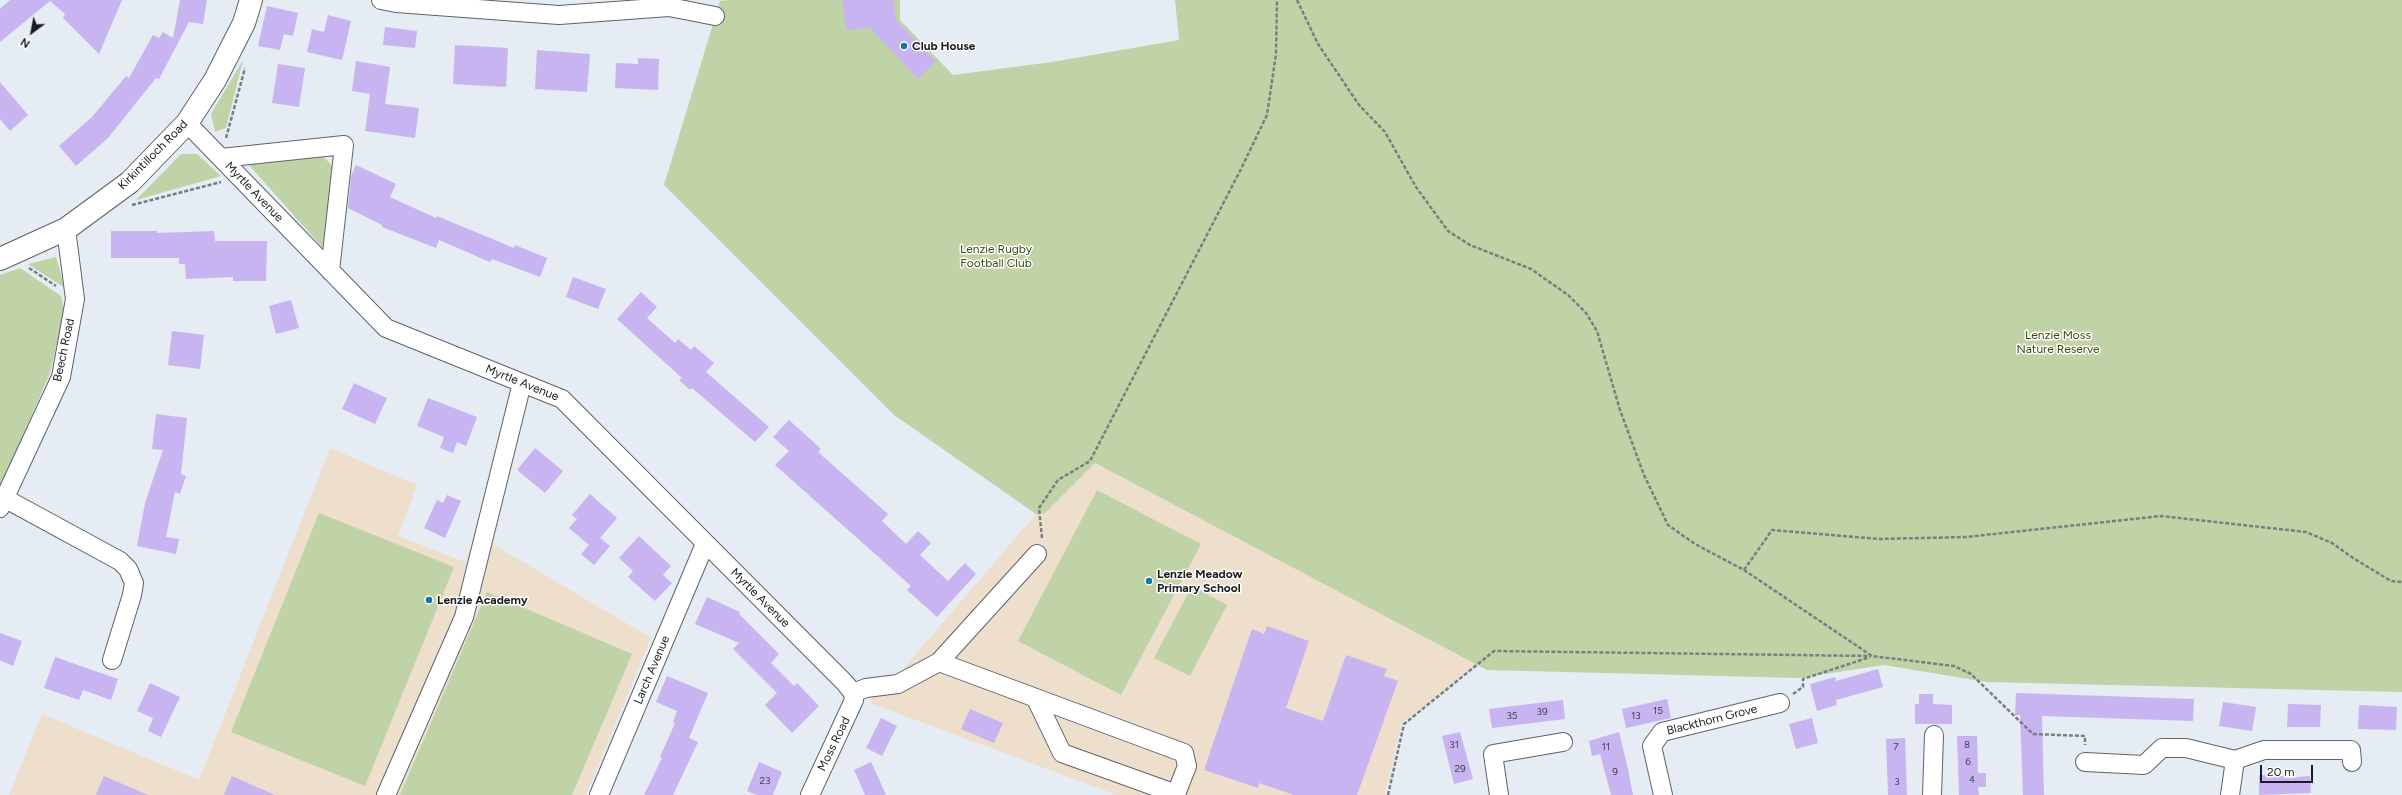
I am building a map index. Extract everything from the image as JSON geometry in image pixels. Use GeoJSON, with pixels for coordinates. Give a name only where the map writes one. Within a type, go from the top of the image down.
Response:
{"type":"FeatureCollection","features":[{"type":"Feature","properties":{"kind":"main road","name":"Kirkintilloch Road"},"geometry":{"type":"LineString","coordinates":[[5,256],[66,229],[114,194],[130,182],[187,123],[215,80],[244,23],[251,0]]}},
{"type":"Feature","properties":{"kind":"street"},"geometry":{"type":"LineString","coordinates":[[381,0],[396,3],[559,15],[669,7],[715,16]]}},
{"type":"Feature","properties":{"kind":"street","name":"Myrtle Avenue"},"geometry":{"type":"LineString","coordinates":[[187,123],[386,328],[562,399],[705,544],[845,682],[853,693]]}},
{"type":"Feature","properties":{"kind":"street"},"geometry":{"type":"LineString","coordinates":[[221,158],[344,145],[330,270]]}},
{"type":"Feature","properties":{"kind":"street","name":"Beech Road"},"geometry":{"type":"LineString","coordinates":[[2,503],[61,377],[75,299],[66,229]]}},
{"type":"Feature","properties":{"kind":"street"},"geometry":{"type":"LineString","coordinates":[[386,795],[464,616],[522,383]]}},
{"type":"Feature","properties":{"kind":"street"},"geometry":{"type":"LineString","coordinates":[[2,503],[120,562],[128,569],[134,584],[112,660]]}},
{"type":"Feature","properties":{"kind":"street","name":"Larch Avenue"},"geometry":{"type":"LineString","coordinates":[[599,795],[705,544]]}},
{"type":"Feature","properties":{"kind":"street"},"geometry":{"type":"LineString","coordinates":[[853,693],[866,688],[898,684],[939,662],[1038,554]]}},
{"type":"Feature","properties":{"kind":"street"},"geometry":{"type":"LineString","coordinates":[[939,662],[1184,753],[1187,766],[1176,794],[1062,753],[1036,699]]}},
{"type":"Feature","properties":{"kind":"street","name":"Moss Road"},"geometry":{"type":"LineString","coordinates":[[811,795],[851,710],[854,700],[853,693]]}},
{"type":"Feature","properties":{"kind":"street","name":"Blackthorn Grove"},"geometry":{"type":"LineString","coordinates":[[1663,795],[1652,746],[1662,732],[1780,703]]}},
{"type":"Feature","properties":{"kind":"street"},"geometry":{"type":"LineString","coordinates":[[1932,795],[1934,735]]}},
{"type":"Feature","properties":{"kind":"street"},"geometry":{"type":"LineString","coordinates":[[1499,795],[1493,754],[1563,742]]}},
{"type":"Feature","properties":{"kind":"street"},"geometry":{"type":"LineString","coordinates":[[2086,762],[2144,765],[2162,748],[2186,748],[2235,760],[2264,750],[2351,750],[2352,762]]}},
{"type":"Feature","properties":{"kind":"street"},"geometry":{"type":"LineString","coordinates":[[2230,795],[2235,760]]}},
{"type":"Feature","properties":{"kind":"path"},"geometry":{"type":"LineString","coordinates":[[1038,554],[1042,547],[1039,508],[1058,480],[1090,460],[1241,169],[1267,115],[1276,54],[1278,0]]}},
{"type":"Feature","properties":{"kind":"path"},"geometry":{"type":"LineString","coordinates":[[1297,0],[1318,44],[1359,105],[1384,132],[1416,187],[1448,231],[1470,245],[1531,269],[1568,295],[1586,313],[1597,331],[1620,410],[1644,475],[1668,524],[1695,544],[1744,570],[1872,656]]}},
{"type":"Feature","properties":{"kind":"path"},"geometry":{"type":"LineString","coordinates":[[221,158],[248,57],[232,46]]}},
{"type":"Feature","properties":{"kind":"path"},"geometry":{"type":"LineString","coordinates":[[114,194],[134,206],[239,177]]}},
{"type":"Feature","properties":{"kind":"path"},"geometry":{"type":"LineString","coordinates":[[5,256],[75,299]]}},
{"type":"Feature","properties":{"kind":"path"},"geometry":{"type":"LineString","coordinates":[[1744,570],[1772,530],[1880,539],[1966,537],[2161,516],[2306,532],[2332,543],[2353,558],[2391,581],[2402,582]]}},
{"type":"Feature","properties":{"kind":"path"},"geometry":{"type":"LineString","coordinates":[[1388,795],[1404,724],[1494,651],[1872,656],[1954,666],[1971,674],[2033,734],[2085,736],[2086,762]]}},
{"type":"Feature","properties":{"kind":"path"},"geometry":{"type":"LineString","coordinates":[[1780,703],[1803,687],[1802,679],[1872,656]]}},
{"type":"Feature","properties":{"kind":"shaded area","name":"Lenzie Academy"},"geometry":{"type":"Polygon","coordinates":[[[330,448],[417,485],[398,536],[465,562],[476,534],[651,638],[586,795],[9,795],[42,714],[199,780],[330,448]]]}},
{"type":"Feature","properties":{"kind":"shaded area","name":"Lenzie Meadow Primary School"},"geometry":{"type":"Polygon","coordinates":[[[1095,463],[1478,664],[1402,723],[1385,795],[1117,795],[870,703],[876,687],[885,690],[1036,514],[1045,513],[1095,463]]]}},
{"type":"Feature","properties":{"kind":"green space","name":"Lenzie Moss Nature Reserve"},"geometry":{"type":"Polygon","coordinates":[[[900,0],[900,20],[953,75],[1052,62],[1179,40],[1175,0],[2402,0],[2402,692],[1986,682],[1884,665],[1798,678],[1487,670],[1095,463],[1045,513],[1036,514],[894,415],[664,185],[720,1],[900,0]]]}},
{"type":"Feature","properties":{"kind":"green space"},"geometry":{"type":"Polygon","coordinates":[[[243,60],[226,128],[215,132],[211,114],[243,60]]]}},
{"type":"Feature","properties":{"kind":"green space"},"geometry":{"type":"Polygon","coordinates":[[[181,154],[197,154],[221,176],[136,200],[181,154]]]}},
{"type":"Feature","properties":{"kind":"green space"},"geometry":{"type":"Polygon","coordinates":[[[321,154],[337,171],[323,248],[248,164],[321,154]]]}},
{"type":"Feature","properties":{"kind":"green space"},"geometry":{"type":"Polygon","coordinates":[[[56,257],[65,288],[28,264],[56,257]]]}},
{"type":"Feature","properties":{"kind":"green space"},"geometry":{"type":"Polygon","coordinates":[[[20,268],[61,296],[64,312],[50,373],[2,484],[0,484],[0,275],[20,268]]]}},
{"type":"Feature","properties":{"kind":"green space"},"geometry":{"type":"Polygon","coordinates":[[[1097,490],[1201,544],[1121,695],[1018,641],[1097,490]]]}},
{"type":"Feature","properties":{"kind":"green space"},"geometry":{"type":"Polygon","coordinates":[[[319,513],[454,567],[365,786],[231,732],[319,513]]]}},
{"type":"Feature","properties":{"kind":"green space"},"geometry":{"type":"Polygon","coordinates":[[[1192,586],[1227,605],[1190,676],[1154,658],[1192,586]]]}},
{"type":"Feature","properties":{"kind":"green space"},"geometry":{"type":"Polygon","coordinates":[[[487,592],[632,654],[572,795],[400,795],[487,592]]]}},
{"type":"Feature","properties":{"kind":"building"},"geometry":{"type":"Polygon","coordinates":[[[10,0],[122,0],[99,54],[63,18],[65,14],[50,1],[0,42],[0,9],[10,0]]]}},
{"type":"Feature","properties":{"kind":"building"},"geometry":{"type":"Polygon","coordinates":[[[180,0],[207,0],[203,24],[189,22],[159,79],[156,78],[108,138],[76,166],[59,146],[92,117],[126,76],[129,78],[153,35],[159,38],[163,32],[173,38],[180,0]]]}},
{"type":"Feature","properties":{"kind":"building","name":"Club House"},"geometry":{"type":"Polygon","coordinates":[[[842,0],[894,0],[896,20],[936,62],[918,79],[870,28],[846,30],[842,0]]]}},
{"type":"Feature","properties":{"kind":"building"},"geometry":{"type":"Polygon","coordinates":[[[267,6],[298,13],[293,36],[284,34],[280,50],[258,46],[267,6]]]}},
{"type":"Feature","properties":{"kind":"building"},"geometry":{"type":"Polygon","coordinates":[[[328,15],[351,21],[342,60],[307,52],[312,29],[324,32],[328,15]]]}},
{"type":"Feature","properties":{"kind":"building"},"geometry":{"type":"Polygon","coordinates":[[[385,27],[417,31],[415,48],[383,45],[385,27]]]}},
{"type":"Feature","properties":{"kind":"building"},"geometry":{"type":"Polygon","coordinates":[[[455,45],[508,48],[506,87],[453,84],[455,45]]]}},
{"type":"Feature","properties":{"kind":"building"},"geometry":{"type":"Polygon","coordinates":[[[537,50],[590,54],[587,92],[535,89],[537,50]]]}},
{"type":"Feature","properties":{"kind":"building"},"geometry":{"type":"Polygon","coordinates":[[[638,58],[659,59],[658,90],[615,88],[616,63],[638,64],[638,58]]]}},
{"type":"Feature","properties":{"kind":"building"},"geometry":{"type":"Polygon","coordinates":[[[356,61],[390,67],[385,104],[419,108],[415,138],[365,131],[370,94],[352,91],[356,61]]]}},
{"type":"Feature","properties":{"kind":"building"},"geometry":{"type":"Polygon","coordinates":[[[278,64],[305,68],[299,107],[272,103],[278,64]]]}},
{"type":"Feature","properties":{"kind":"building"},"geometry":{"type":"Polygon","coordinates":[[[0,82],[28,115],[10,131],[0,119],[0,82]]]}},
{"type":"Feature","properties":{"kind":"building"},"geometry":{"type":"Polygon","coordinates":[[[356,165],[396,184],[390,197],[436,218],[437,216],[514,248],[515,245],[547,258],[540,277],[492,259],[490,262],[439,240],[436,248],[382,227],[382,225],[348,208],[351,176],[356,165]]]}},
{"type":"Feature","properties":{"kind":"building"},"geometry":{"type":"Polygon","coordinates":[[[111,231],[157,231],[157,233],[214,231],[215,241],[267,241],[266,281],[233,281],[233,277],[186,279],[185,264],[179,264],[179,258],[111,258],[111,231]]]}},
{"type":"Feature","properties":{"kind":"building"},"geometry":{"type":"Polygon","coordinates":[[[573,277],[606,289],[598,309],[566,297],[573,277]]]}},
{"type":"Feature","properties":{"kind":"building"},"geometry":{"type":"Polygon","coordinates":[[[641,292],[657,307],[647,318],[675,343],[678,339],[691,350],[694,346],[714,363],[706,372],[769,427],[755,442],[692,388],[690,390],[679,380],[682,378],[617,319],[641,292]]]}},
{"type":"Feature","properties":{"kind":"building"},"geometry":{"type":"Polygon","coordinates":[[[291,300],[299,328],[276,334],[269,306],[291,300]]]}},
{"type":"Feature","properties":{"kind":"building"},"geometry":{"type":"Polygon","coordinates":[[[172,331],[204,335],[200,369],[168,365],[172,331]]]}},
{"type":"Feature","properties":{"kind":"building"},"geometry":{"type":"Polygon","coordinates":[[[354,383],[387,398],[375,424],[342,409],[354,383]]]}},
{"type":"Feature","properties":{"kind":"building"},"geometry":{"type":"Polygon","coordinates":[[[428,398],[477,417],[466,446],[457,442],[453,453],[440,448],[444,437],[417,426],[428,398]]]}},
{"type":"Feature","properties":{"kind":"building"},"geometry":{"type":"Polygon","coordinates":[[[156,414],[187,418],[181,474],[186,476],[180,494],[175,492],[166,537],[179,539],[176,554],[137,546],[145,503],[163,450],[152,449],[156,414]]]}},
{"type":"Feature","properties":{"kind":"building"},"geometry":{"type":"Polygon","coordinates":[[[789,420],[821,449],[818,452],[888,514],[882,521],[906,544],[918,531],[931,543],[920,555],[948,581],[965,563],[976,574],[937,617],[907,590],[911,586],[775,465],[789,451],[773,437],[789,420]]]}},
{"type":"Feature","properties":{"kind":"building"},"geometry":{"type":"Polygon","coordinates":[[[535,448],[563,471],[545,493],[517,470],[535,448]]]}},
{"type":"Feature","properties":{"kind":"building"},"geometry":{"type":"Polygon","coordinates":[[[590,494],[617,518],[600,538],[610,546],[594,565],[581,554],[589,545],[569,528],[577,519],[572,515],[590,494]]]}},
{"type":"Feature","properties":{"kind":"building"},"geometry":{"type":"Polygon","coordinates":[[[447,495],[461,501],[445,538],[424,528],[437,500],[443,503],[447,495]]]}},
{"type":"Feature","properties":{"kind":"building"},"geometry":{"type":"Polygon","coordinates":[[[639,536],[671,566],[663,575],[672,583],[655,601],[628,577],[633,571],[619,558],[639,536]]]}},
{"type":"Feature","properties":{"kind":"building"},"geometry":{"type":"Polygon","coordinates":[[[707,597],[740,612],[739,614],[779,654],[771,663],[794,686],[797,683],[819,706],[792,733],[765,705],[777,693],[733,649],[739,643],[695,624],[707,597]]]}},
{"type":"Feature","properties":{"kind":"building","name":"Lenzie Meadow Primary School"},"geometry":{"type":"Polygon","coordinates":[[[1267,626],[1309,641],[1286,708],[1323,721],[1346,655],[1387,669],[1384,676],[1398,681],[1357,795],[1294,795],[1259,783],[1258,788],[1204,770],[1252,629],[1264,634],[1267,626]]]}},
{"type":"Feature","properties":{"kind":"building"},"geometry":{"type":"Polygon","coordinates":[[[0,633],[22,641],[13,666],[0,660],[0,633]]]}},
{"type":"Feature","properties":{"kind":"building"},"geometry":{"type":"Polygon","coordinates":[[[55,657],[118,679],[111,700],[83,690],[79,700],[44,688],[55,657]]]}},
{"type":"Feature","properties":{"kind":"building"},"geometry":{"type":"Polygon","coordinates":[[[1878,669],[1883,687],[1836,700],[1837,705],[1817,711],[1810,684],[1835,677],[1836,681],[1878,669]]]}},
{"type":"Feature","properties":{"kind":"building"},"geometry":{"type":"Polygon","coordinates":[[[667,676],[708,693],[689,738],[698,742],[673,795],[644,795],[662,758],[660,757],[675,723],[673,722],[677,711],[656,702],[667,676]]]}},
{"type":"Feature","properties":{"kind":"building"},"geometry":{"type":"Polygon","coordinates":[[[150,683],[180,697],[161,737],[148,731],[153,718],[137,711],[150,683]]]}},
{"type":"Feature","properties":{"kind":"building"},"geometry":{"type":"Polygon","coordinates":[[[2016,693],[2194,699],[2193,721],[2042,716],[2044,795],[2023,795],[2020,715],[2015,715],[2016,693]]]}},
{"type":"Feature","properties":{"kind":"building"},"geometry":{"type":"Polygon","coordinates":[[[1919,694],[1933,694],[1933,704],[1952,705],[1952,724],[1915,724],[1915,704],[1919,704],[1919,694]]]}},
{"type":"Feature","properties":{"kind":"building"},"geometry":{"type":"Polygon","coordinates":[[[1667,699],[1671,718],[1626,728],[1622,709],[1667,699]]]}},
{"type":"Feature","properties":{"kind":"building"},"geometry":{"type":"Polygon","coordinates":[[[1563,700],[1565,719],[1492,728],[1489,709],[1563,700]]]}},
{"type":"Feature","properties":{"kind":"building"},"geometry":{"type":"Polygon","coordinates":[[[2223,702],[2256,707],[2252,731],[2219,726],[2223,702]]]}},
{"type":"Feature","properties":{"kind":"building"},"geometry":{"type":"Polygon","coordinates":[[[2288,704],[2321,705],[2320,727],[2287,727],[2288,704]]]}},
{"type":"Feature","properties":{"kind":"building"},"geometry":{"type":"Polygon","coordinates":[[[2359,705],[2397,707],[2396,730],[2358,729],[2359,705]]]}},
{"type":"Feature","properties":{"kind":"building"},"geometry":{"type":"Polygon","coordinates":[[[970,709],[1003,723],[994,743],[961,729],[970,709]]]}},
{"type":"Feature","properties":{"kind":"building"},"geometry":{"type":"Polygon","coordinates":[[[881,718],[897,726],[882,756],[866,748],[881,718]]]}},
{"type":"Feature","properties":{"kind":"building"},"geometry":{"type":"Polygon","coordinates":[[[1812,718],[1818,743],[1796,749],[1789,724],[1812,718]]]}},
{"type":"Feature","properties":{"kind":"building"},"geometry":{"type":"Polygon","coordinates":[[[1460,732],[1473,779],[1454,784],[1442,736],[1460,732]]]}},
{"type":"Feature","properties":{"kind":"building"},"geometry":{"type":"Polygon","coordinates":[[[1619,732],[1633,795],[1611,795],[1600,754],[1592,756],[1589,741],[1619,732]]]}},
{"type":"Feature","properties":{"kind":"building"},"geometry":{"type":"Polygon","coordinates":[[[1957,736],[1977,736],[1978,773],[1986,773],[1986,787],[1978,787],[1979,795],[1959,795],[1957,736]]]}},
{"type":"Feature","properties":{"kind":"building"},"geometry":{"type":"Polygon","coordinates":[[[1905,738],[1907,795],[1888,795],[1886,739],[1905,738]]]}},
{"type":"Feature","properties":{"kind":"building"},"geometry":{"type":"Polygon","coordinates":[[[759,762],[782,772],[773,795],[757,795],[747,791],[759,762]]]}},
{"type":"Feature","properties":{"kind":"building"},"geometry":{"type":"Polygon","coordinates":[[[871,762],[886,795],[865,795],[854,770],[871,762]]]}},
{"type":"Feature","properties":{"kind":"building"},"geometry":{"type":"Polygon","coordinates":[[[2259,775],[2285,776],[2285,778],[2310,776],[2311,793],[2259,795],[2259,775]]]}},
{"type":"Feature","properties":{"kind":"building"},"geometry":{"type":"Polygon","coordinates":[[[104,776],[148,795],[96,795],[104,776]]]}},
{"type":"Feature","properties":{"kind":"building"},"geometry":{"type":"Polygon","coordinates":[[[232,776],[275,795],[224,795],[232,776]]]}},
{"type":"Feature","properties":{"kind":"place","name":"Club House"},"geometry":{"type":"Point","coordinates":[904,46]}},
{"type":"Feature","properties":{"kind":"place","name":"Lenzie Meadow Primary School"},"geometry":{"type":"Point","coordinates":[1149,581]}},
{"type":"Feature","properties":{"kind":"place","name":"Lenzie Academy"},"geometry":{"type":"Point","coordinates":[429,600]}},
{"type":"Feature","properties":{"kind":"park label","name":"Lenzie Rugby Football Club"},"geometry":{"type":"Point","coordinates":[996,256]}}]}
